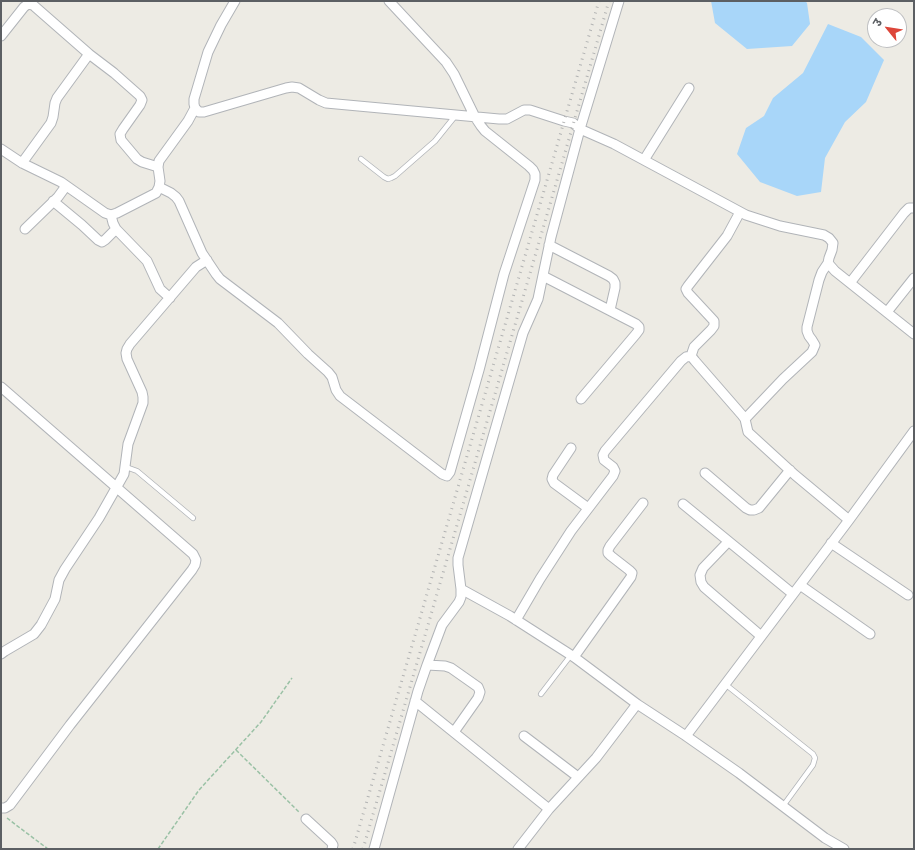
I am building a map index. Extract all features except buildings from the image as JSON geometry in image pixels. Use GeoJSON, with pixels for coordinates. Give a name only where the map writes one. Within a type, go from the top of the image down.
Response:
{"type":"FeatureCollection","features":[{"type":"Feature","properties":{"kind":"street"},"geometry":{"type":"LineString","coordinates":[[235,1],[208,52],[194,99],[195,108],[199,112],[204,112],[292,87],[299,88],[318,100],[326,103],[507,119],[524,110],[530,110],[573,123],[580,129],[614,144],[740,212],[780,226],[824,235],[829,238],[833,243],[832,250],[828,263],[819,280],[807,327],[809,336],[815,345],[812,352],[783,379],[745,419]]}},
{"type":"Feature","properties":{"kind":"street"},"geometry":{"type":"LineString","coordinates":[[159,187],[171,193],[179,201],[199,246],[216,274],[278,323],[328,372],[332,377],[336,390],[340,396],[442,474],[447,476],[450,472],[479,370],[504,274],[535,180],[535,174],[533,170],[485,131],[475,117],[457,79],[446,62],[389,1]]}},
{"type":"Feature","properties":{"kind":"street"},"geometry":{"type":"LineString","coordinates":[[374,849],[427,666],[442,624],[459,602],[461,597],[458,558],[523,333],[538,299],[549,245],[580,129],[619,1]]}},
{"type":"Feature","properties":{"kind":"street"},"geometry":{"type":"LineString","coordinates":[[1,36],[24,7],[28,4],[33,5],[140,96],[142,100],[140,105],[120,134],[121,140],[137,159],[158,167]]}},
{"type":"Feature","properties":{"kind":"street"},"geometry":{"type":"LineString","coordinates":[[22,162],[51,123],[54,103],[57,98],[90,54]]}},
{"type":"Feature","properties":{"kind":"street"},"geometry":{"type":"LineString","coordinates":[[644,160],[689,88]]}},
{"type":"Feature","properties":{"kind":"street"},"geometry":{"type":"LineString","coordinates":[[1,149],[66,186],[105,213],[117,213],[156,193],[160,181],[158,167],[159,161],[188,121],[195,108]]}},
{"type":"Feature","properties":{"kind":"street"},"geometry":{"type":"LineString","coordinates":[[25,229],[66,186]]}},
{"type":"Feature","properties":{"kind":"street"},"geometry":{"type":"LineString","coordinates":[[53,201],[102,242],[116,229]]}},
{"type":"Feature","properties":{"kind":"street"},"geometry":{"type":"LineString","coordinates":[[850,283],[904,213],[909,208],[914,208]]}},
{"type":"Feature","properties":{"kind":"street"},"geometry":{"type":"LineString","coordinates":[[516,620],[540,578],[588,508],[613,476],[615,471],[613,467],[604,460],[603,455],[605,451],[681,361],[690,356],[694,347],[714,326],[714,321],[686,289],[727,236],[740,212]]}},
{"type":"Feature","properties":{"kind":"street"},"geometry":{"type":"LineString","coordinates":[[111,214],[116,229],[147,261],[160,289],[170,298]]}},
{"type":"Feature","properties":{"kind":"street"},"geometry":{"type":"LineString","coordinates":[[549,245],[613,279],[616,288],[610,310]]}},
{"type":"Feature","properties":{"kind":"street"},"geometry":{"type":"LineString","coordinates":[[2,651],[34,634],[41,625],[55,599],[59,580],[65,569],[99,518],[124,474],[128,444],[143,403],[142,392],[127,359],[126,353],[130,344],[196,267],[207,260]]}},
{"type":"Feature","properties":{"kind":"street"},"geometry":{"type":"LineString","coordinates":[[828,263],[850,283],[914,334]]}},
{"type":"Feature","properties":{"kind":"street"},"geometry":{"type":"LineString","coordinates":[[543,276],[610,310],[639,327],[636,334],[581,399]]}},
{"type":"Feature","properties":{"kind":"street"},"geometry":{"type":"LineString","coordinates":[[887,312],[914,278]]}},
{"type":"Feature","properties":{"kind":"street"},"geometry":{"type":"LineString","coordinates":[[690,356],[745,419],[748,432],[849,520]]}},
{"type":"Feature","properties":{"kind":"street"},"geometry":{"type":"LineString","coordinates":[[1,387],[192,554],[196,560],[195,565],[70,725],[10,805],[3,811]]}},
{"type":"Feature","properties":{"kind":"street"},"geometry":{"type":"LineString","coordinates":[[686,736],[849,520],[914,431]]}},
{"type":"Feature","properties":{"kind":"street"},"geometry":{"type":"LineString","coordinates":[[571,448],[553,475],[552,479],[554,483],[588,508]]}},
{"type":"Feature","properties":{"kind":"street"},"geometry":{"type":"LineString","coordinates":[[704,473],[746,508],[754,510],[758,508],[790,470]]}},
{"type":"Feature","properties":{"kind":"street"},"geometry":{"type":"LineString","coordinates":[[573,656],[631,577],[632,573],[630,570],[611,556],[608,553],[608,550],[642,503]]}},
{"type":"Feature","properties":{"kind":"street"},"geometry":{"type":"LineString","coordinates":[[683,504],[793,594]]}},
{"type":"Feature","properties":{"kind":"street"},"geometry":{"type":"LineString","coordinates":[[728,542],[703,568],[700,575],[701,582],[704,587],[761,636]]}},
{"type":"Feature","properties":{"kind":"street"},"geometry":{"type":"LineString","coordinates":[[831,543],[908,595]]}},
{"type":"Feature","properties":{"kind":"street"},"geometry":{"type":"LineString","coordinates":[[800,585],[870,634]]}},
{"type":"Feature","properties":{"kind":"street"},"geometry":{"type":"LineString","coordinates":[[461,589],[516,620],[573,656],[637,704],[739,773],[825,838],[844,849]]}},
{"type":"Feature","properties":{"kind":"street"},"geometry":{"type":"LineString","coordinates":[[427,666],[445,666],[452,668],[478,687],[480,692],[478,698],[454,732]]}},
{"type":"Feature","properties":{"kind":"street"},"geometry":{"type":"LineString","coordinates":[[416,701],[549,809]]}},
{"type":"Feature","properties":{"kind":"street"},"geometry":{"type":"LineString","coordinates":[[518,849],[549,809],[596,758],[637,704]]}},
{"type":"Feature","properties":{"kind":"street"},"geometry":{"type":"LineString","coordinates":[[524,736],[578,777]]}},
{"type":"Feature","properties":{"kind":"street"},"geometry":{"type":"LineString","coordinates":[[306,819],[333,845],[332,849]]}},
{"type":"Feature","properties":{"kind":"lane"},"geometry":{"type":"LineString","coordinates":[[361,159],[384,177],[388,179],[391,178],[436,141],[456,115]]}},
{"type":"Feature","properties":{"kind":"lane"},"geometry":{"type":"LineString","coordinates":[[126,467],[137,471],[193,518]]}},
{"type":"Feature","properties":{"kind":"lane"},"geometry":{"type":"LineString","coordinates":[[541,694],[573,656]]}},
{"type":"Feature","properties":{"kind":"lane"},"geometry":{"type":"LineString","coordinates":[[725,684],[813,754],[815,758],[813,765],[783,806]]}},
{"type":"Feature","properties":{"kind":"path"},"geometry":{"type":"LineString","coordinates":[[158,849],[199,790],[261,722],[292,678]]}},
{"type":"Feature","properties":{"kind":"path"},"geometry":{"type":"LineString","coordinates":[[235,750],[306,819]]}},
{"type":"Feature","properties":{"kind":"path"},"geometry":{"type":"LineString","coordinates":[[3,811],[16,825],[48,849]]}},
{"type":"Feature","properties":{"kind":"water"},"geometry":{"type":"Polygon","coordinates":[[[711,1],[805,1],[807,3],[810,24],[792,46],[747,49],[715,23],[711,1]]]}},
{"type":"Feature","properties":{"kind":"water"},"geometry":{"type":"Polygon","coordinates":[[[828,24],[861,37],[867,43],[867,48],[872,48],[884,60],[866,102],[845,122],[825,158],[821,192],[797,196],[760,182],[737,154],[746,128],[764,116],[773,98],[803,73],[828,24]]]}},
{"type":"Feature","properties":{"kind":"railway"},"geometry":{"type":"LineString","coordinates":[[353,849],[599,1]]}},
{"type":"Feature","properties":{"kind":"railway"},"geometry":{"type":"LineString","coordinates":[[363,849],[609,1]]}}]}
